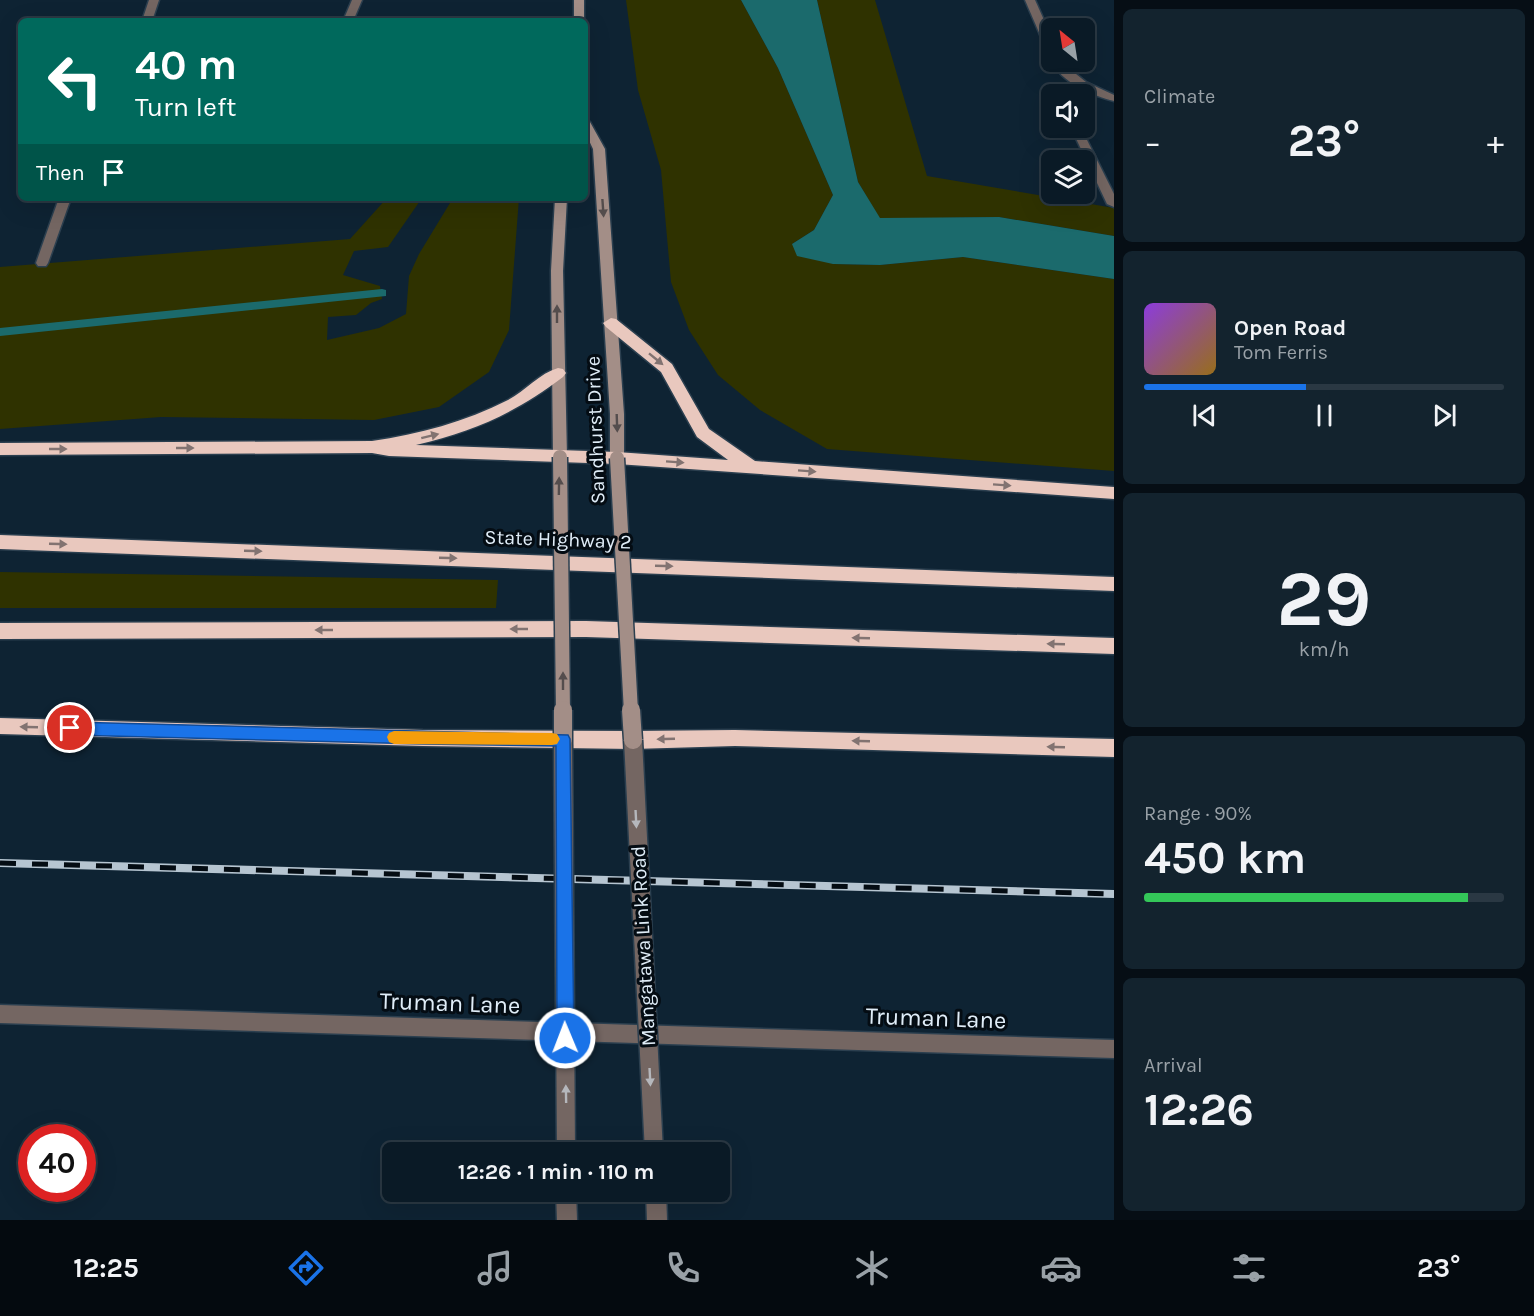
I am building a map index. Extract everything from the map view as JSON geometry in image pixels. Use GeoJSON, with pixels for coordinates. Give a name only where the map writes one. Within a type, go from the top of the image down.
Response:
{"type":"FeatureCollection","features":[{"type":"Feature","properties":{"kind":"highway"},"geometry":{"type":"LineString","coordinates":[[611,322],[667,368],[703,433],[749,466]]}},
{"type":"Feature","properties":{"kind":"highway"},"geometry":{"type":"LineString","coordinates":[[0,449],[372,447],[398,444],[439,434],[517,402],[558,373]]}},
{"type":"Feature","properties":{"kind":"highway"},"geometry":{"type":"LineString","coordinates":[[372,447],[389,450],[617,458],[749,466],[1114,493]]}},
{"type":"Feature","properties":{"kind":"highway","name":"State Highway 2"},"geometry":{"type":"LineString","coordinates":[[0,542],[1114,584]]}},
{"type":"Feature","properties":{"kind":"highway"},"geometry":{"type":"LineString","coordinates":[[0,631],[585,629],[1114,646]]}},
{"type":"Feature","properties":{"kind":"highway"},"geometry":{"type":"LineString","coordinates":[[0,726],[423,738],[633,740],[735,738],[1114,748]]}},
{"type":"Feature","properties":{"kind":"main road"},"geometry":{"type":"LineString","coordinates":[[579,0],[579,18]]}},
{"type":"Feature","properties":{"kind":"main road","name":"Sandhurst Drive"},"geometry":{"type":"LineString","coordinates":[[588,128],[599,149],[618,426],[617,458],[625,635],[633,740]]}},
{"type":"Feature","properties":{"kind":"main road","name":"Sandhurst Drive"},"geometry":{"type":"LineString","coordinates":[[561,201],[557,271],[563,739]]}},
{"type":"Feature","properties":{"kind":"street"},"geometry":{"type":"LineString","coordinates":[[148,18],[154,0]]}},
{"type":"Feature","properties":{"kind":"street"},"geometry":{"type":"LineString","coordinates":[[349,18],[357,0]]}},
{"type":"Feature","properties":{"kind":"street"},"geometry":{"type":"LineString","coordinates":[[1030,0],[1041,26]]}},
{"type":"Feature","properties":{"kind":"street"},"geometry":{"type":"LineString","coordinates":[[1065,72],[1078,84]]}},
{"type":"Feature","properties":{"kind":"street"},"geometry":{"type":"LineString","coordinates":[[1095,94],[1114,98]]}},
{"type":"Feature","properties":{"kind":"street"},"geometry":{"type":"LineString","coordinates":[[1081,138],[1113,204]]}},
{"type":"Feature","properties":{"kind":"street"},"geometry":{"type":"LineString","coordinates":[[42,263],[64,201]]}},
{"type":"Feature","properties":{"kind":"street"},"geometry":{"type":"LineString","coordinates":[[563,739],[566,1142]]}},
{"type":"Feature","properties":{"kind":"street","name":"Mangatawa Link Road"},"geometry":{"type":"LineString","coordinates":[[633,740],[653,1142]]}},
{"type":"Feature","properties":{"kind":"street","name":"Truman Lane"},"geometry":{"type":"LineString","coordinates":[[0,1014],[1114,1050]]}},
{"type":"Feature","properties":{"kind":"street"},"geometry":{"type":"LineString","coordinates":[[566,1202],[567,1220]]}},
{"type":"Feature","properties":{"kind":"street"},"geometry":{"type":"LineString","coordinates":[[656,1202],[657,1220]]}},
{"type":"Feature","properties":{"kind":"shaded area"},"geometry":{"type":"Polygon","coordinates":[[[626,0],[741,0],[778,68],[833,195],[814,230],[792,244],[833,264],[880,265],[963,257],[1114,279],[1114,471],[827,449],[760,410],[718,375],[689,330],[671,282],[661,170],[638,90],[626,0]]]}},
{"type":"Feature","properties":{"kind":"shaded area"},"geometry":{"type":"Polygon","coordinates":[[[741,0],[817,0],[858,182],[880,218],[999,217],[1114,236],[1114,279],[963,257],[880,265],[833,264],[797,256],[792,244],[814,230],[833,195],[778,68],[741,0]]]}},
{"type":"Feature","properties":{"kind":"shaded area"},"geometry":{"type":"Polygon","coordinates":[[[817,0],[875,0],[927,176],[1041,196],[1041,204],[1091,204],[1114,208],[1114,236],[999,217],[880,219],[858,182],[817,0]]]}},
{"type":"Feature","properties":{"kind":"shaded area"},"geometry":{"type":"Polygon","coordinates":[[[384,201],[420,201],[388,247],[354,251],[343,275],[380,286],[382,299],[371,303],[356,315],[328,317],[327,340],[379,328],[406,314],[409,276],[419,254],[451,201],[519,201],[509,330],[489,372],[439,407],[374,420],[161,417],[0,429],[0,267],[350,239],[384,201]]]}},
{"type":"Feature","properties":{"kind":"shaded area"},"geometry":{"type":"Polygon","coordinates":[[[0,572],[498,580],[496,608],[0,608],[0,572]]]}},
{"type":"Feature","properties":{"kind":"waterway"},"geometry":{"type":"LineString","coordinates":[[0,332],[382,293]]}},
{"type":"Feature","properties":{"kind":"railway"},"geometry":{"type":"LineString","coordinates":[[0,863],[1114,894]]}},
{"type":"Feature","properties":{"kind":"slow traffic"},"geometry":{"type":"LineString","coordinates":[[394,737],[552,739]]}},
{"type":"Feature","properties":{"kind":"route"},"geometry":{"type":"LineString","coordinates":[[70,728],[423,738],[563,739],[565,1038]]}}]}
